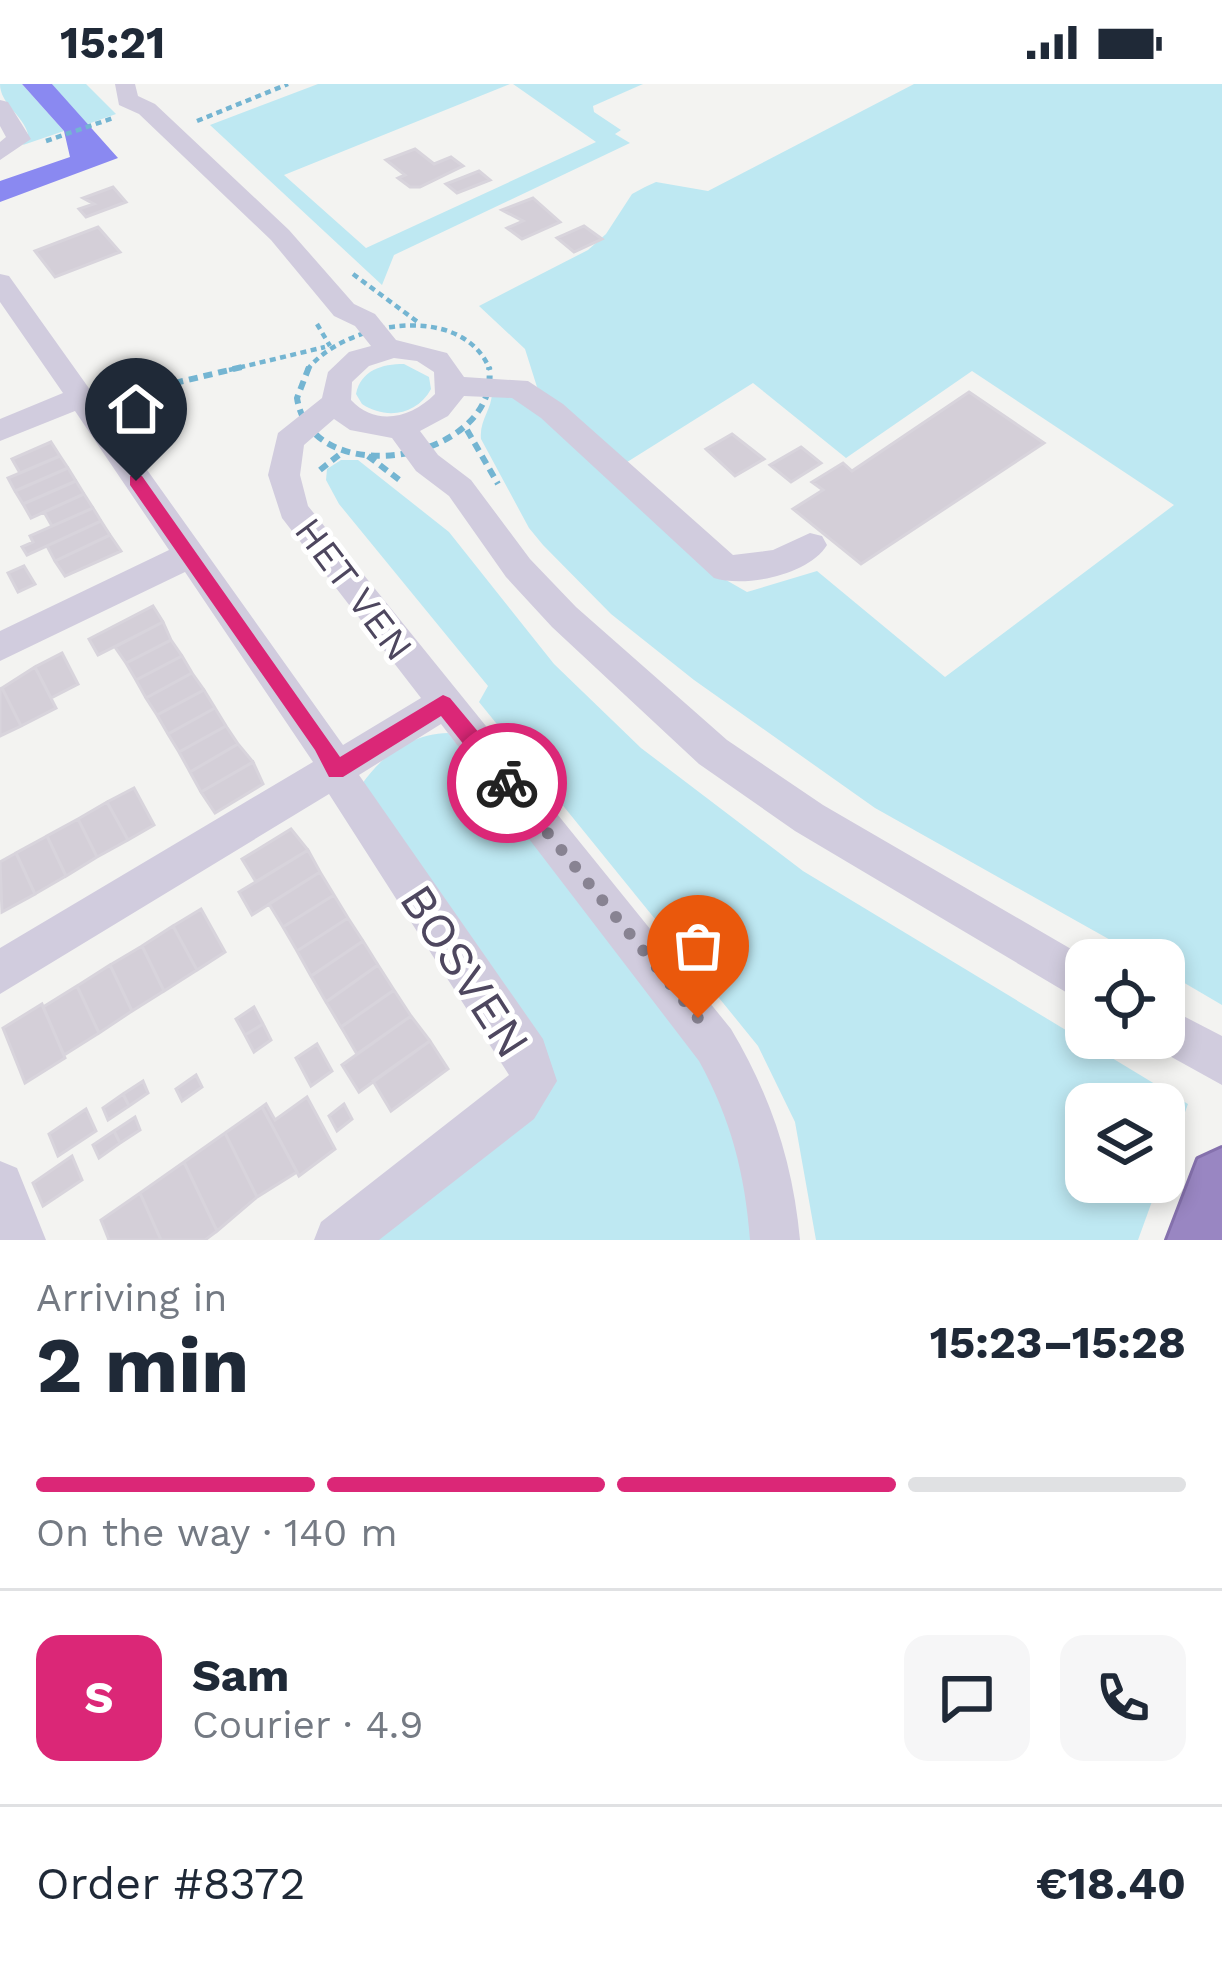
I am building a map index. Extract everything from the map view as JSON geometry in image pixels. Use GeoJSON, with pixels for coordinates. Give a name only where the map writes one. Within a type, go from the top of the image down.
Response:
{"type":"FeatureCollection","features":[{"type":"Feature","properties":{"kind":"highway"},"geometry":{"type":"LineString","coordinates":[[1203,1240],[1222,1183]]}},
{"type":"Feature","properties":{"kind":"street"},"geometry":{"type":"LineString","coordinates":[[124,85],[127,100],[147,109],[280,235],[344,310],[345,328],[376,354]]}},
{"type":"Feature","properties":{"kind":"street"},"geometry":{"type":"LineString","coordinates":[[0,107],[19,139],[0,153]]}},
{"type":"Feature","properties":{"kind":"street"},"geometry":{"type":"LineString","coordinates":[[169,132],[195,122]]}},
{"type":"Feature","properties":{"kind":"street","name":"BOSVEN"},"geometry":{"type":"LineString","coordinates":[[0,283],[322,743],[526,1055],[534,1082],[518,1102],[339,1240]]}},
{"type":"Feature","properties":{"kind":"street"},"geometry":{"type":"LineString","coordinates":[[376,354],[429,354],[451,374],[452,386],[449,397],[430,416],[400,426],[346,411],[338,379],[376,354]]}},
{"type":"Feature","properties":{"kind":"street"},"geometry":{"type":"LineString","coordinates":[[452,386],[518,388],[552,411],[726,569],[780,562],[810,545]]}},
{"type":"Feature","properties":{"kind":"street"},"geometry":{"type":"LineString","coordinates":[[0,431],[81,402]]}},
{"type":"Feature","properties":{"kind":"street","name":"HET VEN"},"geometry":{"type":"LineString","coordinates":[[346,411],[286,470],[292,510],[698,1018],[736,1076],[772,1179],[775,1240]]}},
{"type":"Feature","properties":{"kind":"street"},"geometry":{"type":"LineString","coordinates":[[430,416],[453,454],[460,488]]}},
{"type":"Feature","properties":{"kind":"street"},"geometry":{"type":"LineString","coordinates":[[400,426],[427,463],[460,488],[518,568],[564,617],[713,752],[809,818],[1065,970]]}},
{"type":"Feature","properties":{"kind":"street"},"geometry":{"type":"LineString","coordinates":[[0,647],[188,556]]}},
{"type":"Feature","properties":{"kind":"street"},"geometry":{"type":"LineString","coordinates":[[0,972],[443,704]]}},
{"type":"Feature","properties":{"kind":"street"},"geometry":{"type":"LineString","coordinates":[[1185,1041],[1222,1062]]}},
{"type":"Feature","properties":{"kind":"street"},"geometry":{"type":"LineString","coordinates":[[0,1185],[21,1240]]}},
{"type":"Feature","properties":{"kind":"path"},"geometry":{"type":"LineString","coordinates":[[195,122],[288,84]]}},
{"type":"Feature","properties":{"kind":"path"},"geometry":{"type":"LineString","coordinates":[[54,138],[98,122]]}},
{"type":"Feature","properties":{"kind":"path"},"geometry":{"type":"LineString","coordinates":[[81,402],[330,346]]}},
{"type":"Feature","properties":{"kind":"path"},"geometry":{"type":"LineString","coordinates":[[467,430],[502,491]]}},
{"type":"Feature","properties":{"kind":"shaded area"},"geometry":{"type":"Polygon","coordinates":[[[0,84],[22,84],[64,131],[23,145],[28,134],[0,84]]]}},
{"type":"Feature","properties":{"kind":"shaded area"},"geometry":{"type":"Polygon","coordinates":[[[22,84],[52,84],[118,158],[0,202],[0,181],[70,157],[64,131],[22,84]]]}},
{"type":"Feature","properties":{"kind":"shaded area"},"geometry":{"type":"Polygon","coordinates":[[[52,84],[86,84],[116,114],[85,125],[52,84]]]}},
{"type":"Feature","properties":{"kind":"shaded area"},"geometry":{"type":"Polygon","coordinates":[[[318,84],[510,84],[284,175],[366,248],[596,142],[513,84],[643,84],[593,106],[594,112],[621,130],[615,134],[630,143],[394,255],[382,285],[210,125],[318,84]]]}},
{"type":"Feature","properties":{"kind":"shaded area"},"geometry":{"type":"Polygon","coordinates":[[[914,84],[1222,84],[1222,1005],[1185,983],[1185,939],[1109,939],[875,808],[694,680],[611,614],[529,528],[481,439],[492,392],[511,391],[726,580],[747,592],[817,571],[945,677],[1174,505],[972,371],[846,458],[753,383],[624,464],[537,387],[525,349],[479,306],[588,250],[606,234],[632,194],[645,187],[656,182],[708,191],[914,84]]]}},
{"type":"Feature","properties":{"kind":"shaded area"},"geometry":{"type":"Polygon","coordinates":[[[404,364],[429,377],[431,389],[418,405],[391,413],[362,404],[356,394],[368,374],[404,364]]]}},
{"type":"Feature","properties":{"kind":"shaded area"},"geometry":{"type":"Polygon","coordinates":[[[341,460],[358,460],[449,532],[554,664],[641,748],[803,871],[1065,1030],[1065,1059],[1114,1059],[1153,1083],[1065,1083],[1065,1203],[1151,1203],[1138,1240],[816,1240],[795,1122],[758,1046],[479,702],[488,686],[339,504],[326,480],[327,469],[341,460]]]}},
{"type":"Feature","properties":{"kind":"shaded area"},"geometry":{"type":"Polygon","coordinates":[[[448,733],[677,1024],[720,1092],[741,1146],[751,1240],[367,1240],[535,1094],[362,784],[399,748],[422,737],[448,733]]]}},
{"type":"Feature","properties":{"kind":"building"},"geometry":{"type":"Polygon","coordinates":[[[415,149],[434,164],[451,157],[463,166],[420,187],[410,187],[398,178],[405,175],[386,160],[415,149]]]}},
{"type":"Feature","properties":{"kind":"building"},"geometry":{"type":"Polygon","coordinates":[[[479,171],[490,180],[457,193],[446,184],[479,171]]]}},
{"type":"Feature","properties":{"kind":"building"},"geometry":{"type":"Polygon","coordinates":[[[113,187],[126,202],[86,217],[79,209],[94,204],[83,198],[113,187]]]}},
{"type":"Feature","properties":{"kind":"building"},"geometry":{"type":"Polygon","coordinates":[[[533,198],[560,222],[522,239],[507,228],[523,221],[502,210],[533,198]]]}},
{"type":"Feature","properties":{"kind":"building"},"geometry":{"type":"Polygon","coordinates":[[[584,226],[602,239],[574,252],[557,238],[584,226]]]}},
{"type":"Feature","properties":{"kind":"building"},"geometry":{"type":"Polygon","coordinates":[[[98,227],[120,252],[55,277],[35,251],[98,227]]]}},
{"type":"Feature","properties":{"kind":"building"},"geometry":{"type":"Polygon","coordinates":[[[969,392],[1044,443],[861,564],[793,509],[823,490],[812,482],[843,463],[852,471],[969,392]]]}},
{"type":"Feature","properties":{"kind":"building"},"geometry":{"type":"Polygon","coordinates":[[[732,434],[764,459],[735,476],[706,449],[732,434]]]}},
{"type":"Feature","properties":{"kind":"building"},"geometry":{"type":"Polygon","coordinates":[[[51,442],[60,456],[20,473],[12,459],[51,442]]]}},
{"type":"Feature","properties":{"kind":"building"},"geometry":{"type":"Polygon","coordinates":[[[801,447],[821,463],[791,482],[770,465],[801,447]]]}},
{"type":"Feature","properties":{"kind":"building"},"geometry":{"type":"Polygon","coordinates":[[[60,456],[68,468],[15,491],[8,478],[60,456]]]}},
{"type":"Feature","properties":{"kind":"building"},"geometry":{"type":"Polygon","coordinates":[[[68,468],[76,481],[23,504],[15,491],[68,468]]]}},
{"type":"Feature","properties":{"kind":"building"},"geometry":{"type":"Polygon","coordinates":[[[76,481],[84,494],[31,518],[23,504],[76,481]]]}},
{"type":"Feature","properties":{"kind":"building"},"geometry":{"type":"Polygon","coordinates":[[[84,494],[93,508],[52,526],[44,512],[84,494]]]}},
{"type":"Feature","properties":{"kind":"building"},"geometry":{"type":"Polygon","coordinates":[[[93,508],[101,521],[27,555],[22,547],[33,542],[30,536],[93,508]]]}},
{"type":"Feature","properties":{"kind":"building"},"geometry":{"type":"Polygon","coordinates":[[[101,521],[110,535],[55,561],[47,546],[101,521]]]}},
{"type":"Feature","properties":{"kind":"building"},"geometry":{"type":"Polygon","coordinates":[[[110,535],[121,551],[65,576],[55,561],[110,535]]]}},
{"type":"Feature","properties":{"kind":"building"},"geometry":{"type":"Polygon","coordinates":[[[24,566],[35,584],[18,592],[8,573],[24,566]]]}},
{"type":"Feature","properties":{"kind":"building"},"geometry":{"type":"Polygon","coordinates":[[[153,606],[163,622],[98,655],[89,639],[153,606]]]}},
{"type":"Feature","properties":{"kind":"building"},"geometry":{"type":"Polygon","coordinates":[[[163,622],[171,640],[126,663],[115,647],[163,622]]]}},
{"type":"Feature","properties":{"kind":"building"},"geometry":{"type":"Polygon","coordinates":[[[171,640],[182,656],[136,680],[126,663],[171,640]]]}},
{"type":"Feature","properties":{"kind":"building"},"geometry":{"type":"Polygon","coordinates":[[[62,653],[78,684],[51,698],[35,667],[62,653]]]}},
{"type":"Feature","properties":{"kind":"building"},"geometry":{"type":"Polygon","coordinates":[[[182,656],[192,673],[146,698],[136,680],[182,656]]]}},
{"type":"Feature","properties":{"kind":"building"},"geometry":{"type":"Polygon","coordinates":[[[35,667],[56,708],[21,726],[2,688],[35,667]]]}},
{"type":"Feature","properties":{"kind":"building"},"geometry":{"type":"Polygon","coordinates":[[[192,673],[204,690],[157,715],[146,698],[192,673]]]}},
{"type":"Feature","properties":{"kind":"building"},"geometry":{"type":"Polygon","coordinates":[[[0,689],[21,726],[0,736],[0,689]]]}},
{"type":"Feature","properties":{"kind":"building"},"geometry":{"type":"Polygon","coordinates":[[[204,690],[215,708],[168,734],[157,715],[204,690]]]}},
{"type":"Feature","properties":{"kind":"building"},"geometry":{"type":"Polygon","coordinates":[[[215,708],[226,726],[179,752],[168,734],[215,708]]]}},
{"type":"Feature","properties":{"kind":"building"},"geometry":{"type":"Polygon","coordinates":[[[226,726],[238,744],[190,772],[179,752],[226,726]]]}},
{"type":"Feature","properties":{"kind":"building"},"geometry":{"type":"Polygon","coordinates":[[[238,744],[253,762],[201,792],[190,772],[238,744]]]}},
{"type":"Feature","properties":{"kind":"building"},"geometry":{"type":"Polygon","coordinates":[[[253,762],[263,784],[215,813],[201,792],[253,762]]]}},
{"type":"Feature","properties":{"kind":"building"},"geometry":{"type":"Polygon","coordinates":[[[134,788],[154,825],[128,840],[107,802],[134,788]]]}},
{"type":"Feature","properties":{"kind":"building"},"geometry":{"type":"Polygon","coordinates":[[[107,802],[128,840],[97,857],[78,819],[107,802]]]}},
{"type":"Feature","properties":{"kind":"building"},"geometry":{"type":"Polygon","coordinates":[[[78,819],[97,857],[66,876],[47,836],[78,819]]]}},
{"type":"Feature","properties":{"kind":"building"},"geometry":{"type":"Polygon","coordinates":[[[291,829],[308,850],[256,882],[242,859],[291,829]]]}},
{"type":"Feature","properties":{"kind":"building"},"geometry":{"type":"Polygon","coordinates":[[[47,836],[66,876],[35,894],[16,853],[47,836]]]}},
{"type":"Feature","properties":{"kind":"building"},"geometry":{"type":"Polygon","coordinates":[[[308,850],[320,872],[252,915],[239,892],[308,850]]]}},
{"type":"Feature","properties":{"kind":"building"},"geometry":{"type":"Polygon","coordinates":[[[16,853],[35,894],[2,912],[0,862],[16,853]]]}},
{"type":"Feature","properties":{"kind":"building"},"geometry":{"type":"Polygon","coordinates":[[[320,872],[334,895],[283,927],[269,904],[320,872]]]}},
{"type":"Feature","properties":{"kind":"building"},"geometry":{"type":"Polygon","coordinates":[[[334,895],[348,918],[297,951],[283,927],[334,895]]]}},
{"type":"Feature","properties":{"kind":"building"},"geometry":{"type":"Polygon","coordinates":[[[201,909],[225,952],[197,970],[173,926],[201,909]]]}},
{"type":"Feature","properties":{"kind":"building"},"geometry":{"type":"Polygon","coordinates":[[[348,918],[363,941],[311,976],[297,951],[348,918]]]}},
{"type":"Feature","properties":{"kind":"building"},"geometry":{"type":"Polygon","coordinates":[[[173,926],[197,970],[164,991],[142,946],[173,926]]]}},
{"type":"Feature","properties":{"kind":"building"},"geometry":{"type":"Polygon","coordinates":[[[363,941],[378,965],[326,1002],[311,976],[363,941]]]}},
{"type":"Feature","properties":{"kind":"building"},"geometry":{"type":"Polygon","coordinates":[[[142,946],[164,991],[132,1011],[110,965],[142,946]]]}},
{"type":"Feature","properties":{"kind":"building"},"geometry":{"type":"Polygon","coordinates":[[[110,965],[132,1011],[99,1033],[77,986],[110,965]]]}},
{"type":"Feature","properties":{"kind":"building"},"geometry":{"type":"Polygon","coordinates":[[[378,965],[394,990],[341,1027],[326,1002],[378,965]]]}},
{"type":"Feature","properties":{"kind":"building"},"geometry":{"type":"Polygon","coordinates":[[[77,986],[99,1033],[64,1055],[43,1007],[77,986]]]}},
{"type":"Feature","properties":{"kind":"building"},"geometry":{"type":"Polygon","coordinates":[[[394,990],[411,1016],[357,1054],[341,1027],[394,990]]]}},
{"type":"Feature","properties":{"kind":"building"},"geometry":{"type":"Polygon","coordinates":[[[42,1004],[65,1058],[25,1083],[3,1028],[42,1004]]]}},
{"type":"Feature","properties":{"kind":"building"},"geometry":{"type":"Polygon","coordinates":[[[254,1007],[263,1024],[245,1035],[236,1019],[254,1007]]]}},
{"type":"Feature","properties":{"kind":"building"},"geometry":{"type":"Polygon","coordinates":[[[411,1016],[430,1041],[359,1092],[342,1065],[411,1016]]]}},
{"type":"Feature","properties":{"kind":"building"},"geometry":{"type":"Polygon","coordinates":[[[263,1024],[271,1040],[254,1052],[245,1035],[263,1024]]]}},
{"type":"Feature","properties":{"kind":"building"},"geometry":{"type":"Polygon","coordinates":[[[430,1041],[448,1069],[391,1111],[373,1081],[430,1041]]]}},
{"type":"Feature","properties":{"kind":"building"},"geometry":{"type":"Polygon","coordinates":[[[317,1044],[332,1071],[311,1086],[296,1058],[317,1044]]]}},
{"type":"Feature","properties":{"kind":"building"},"geometry":{"type":"Polygon","coordinates":[[[196,1075],[202,1087],[182,1101],[176,1089],[196,1075]]]}},
{"type":"Feature","properties":{"kind":"building"},"geometry":{"type":"Polygon","coordinates":[[[143,1081],[148,1093],[129,1106],[123,1094],[143,1081]]]}},
{"type":"Feature","properties":{"kind":"building"},"geometry":{"type":"Polygon","coordinates":[[[123,1094],[129,1106],[108,1120],[103,1108],[123,1094]]]}},
{"type":"Feature","properties":{"kind":"building"},"geometry":{"type":"Polygon","coordinates":[[[307,1097],[335,1149],[299,1176],[262,1107],[266,1104],[275,1120],[307,1097]]]}},
{"type":"Feature","properties":{"kind":"building"},"geometry":{"type":"Polygon","coordinates":[[[344,1104],[352,1119],[337,1131],[329,1116],[344,1104]]]}},
{"type":"Feature","properties":{"kind":"building"},"geometry":{"type":"Polygon","coordinates":[[[262,1107],[297,1172],[257,1197],[225,1133],[262,1107]]]}},
{"type":"Feature","properties":{"kind":"building"},"geometry":{"type":"Polygon","coordinates":[[[86,1109],[96,1131],[58,1156],[49,1134],[86,1109]]]}},
{"type":"Feature","properties":{"kind":"building"},"geometry":{"type":"Polygon","coordinates":[[[135,1117],[140,1130],[120,1143],[114,1131],[135,1117]]]}},
{"type":"Feature","properties":{"kind":"building"},"geometry":{"type":"Polygon","coordinates":[[[114,1131],[120,1143],[99,1158],[93,1145],[114,1131]]]}},
{"type":"Feature","properties":{"kind":"building"},"geometry":{"type":"Polygon","coordinates":[[[225,1133],[257,1197],[217,1231],[184,1162],[225,1133]]]}},
{"type":"Feature","properties":{"kind":"building"},"geometry":{"type":"Polygon","coordinates":[[[72,1156],[82,1180],[43,1206],[33,1183],[72,1156]]]}},
{"type":"Feature","properties":{"kind":"building"},"geometry":{"type":"Polygon","coordinates":[[[184,1162],[217,1231],[205,1240],[161,1240],[140,1193],[184,1162]]]}},
{"type":"Feature","properties":{"kind":"building"},"geometry":{"type":"Polygon","coordinates":[[[140,1193],[161,1240],[109,1240],[101,1220],[140,1193]]]}},
{"type":"Feature","properties":{"kind":"way so far"},"geometry":{"type":"LineString","coordinates":[[507,783],[698,1018]]}},
{"type":"Feature","properties":{"kind":"route"},"geometry":{"type":"LineString","coordinates":[[136,481],[322,743],[336,770],[443,704],[507,783]]}}]}
